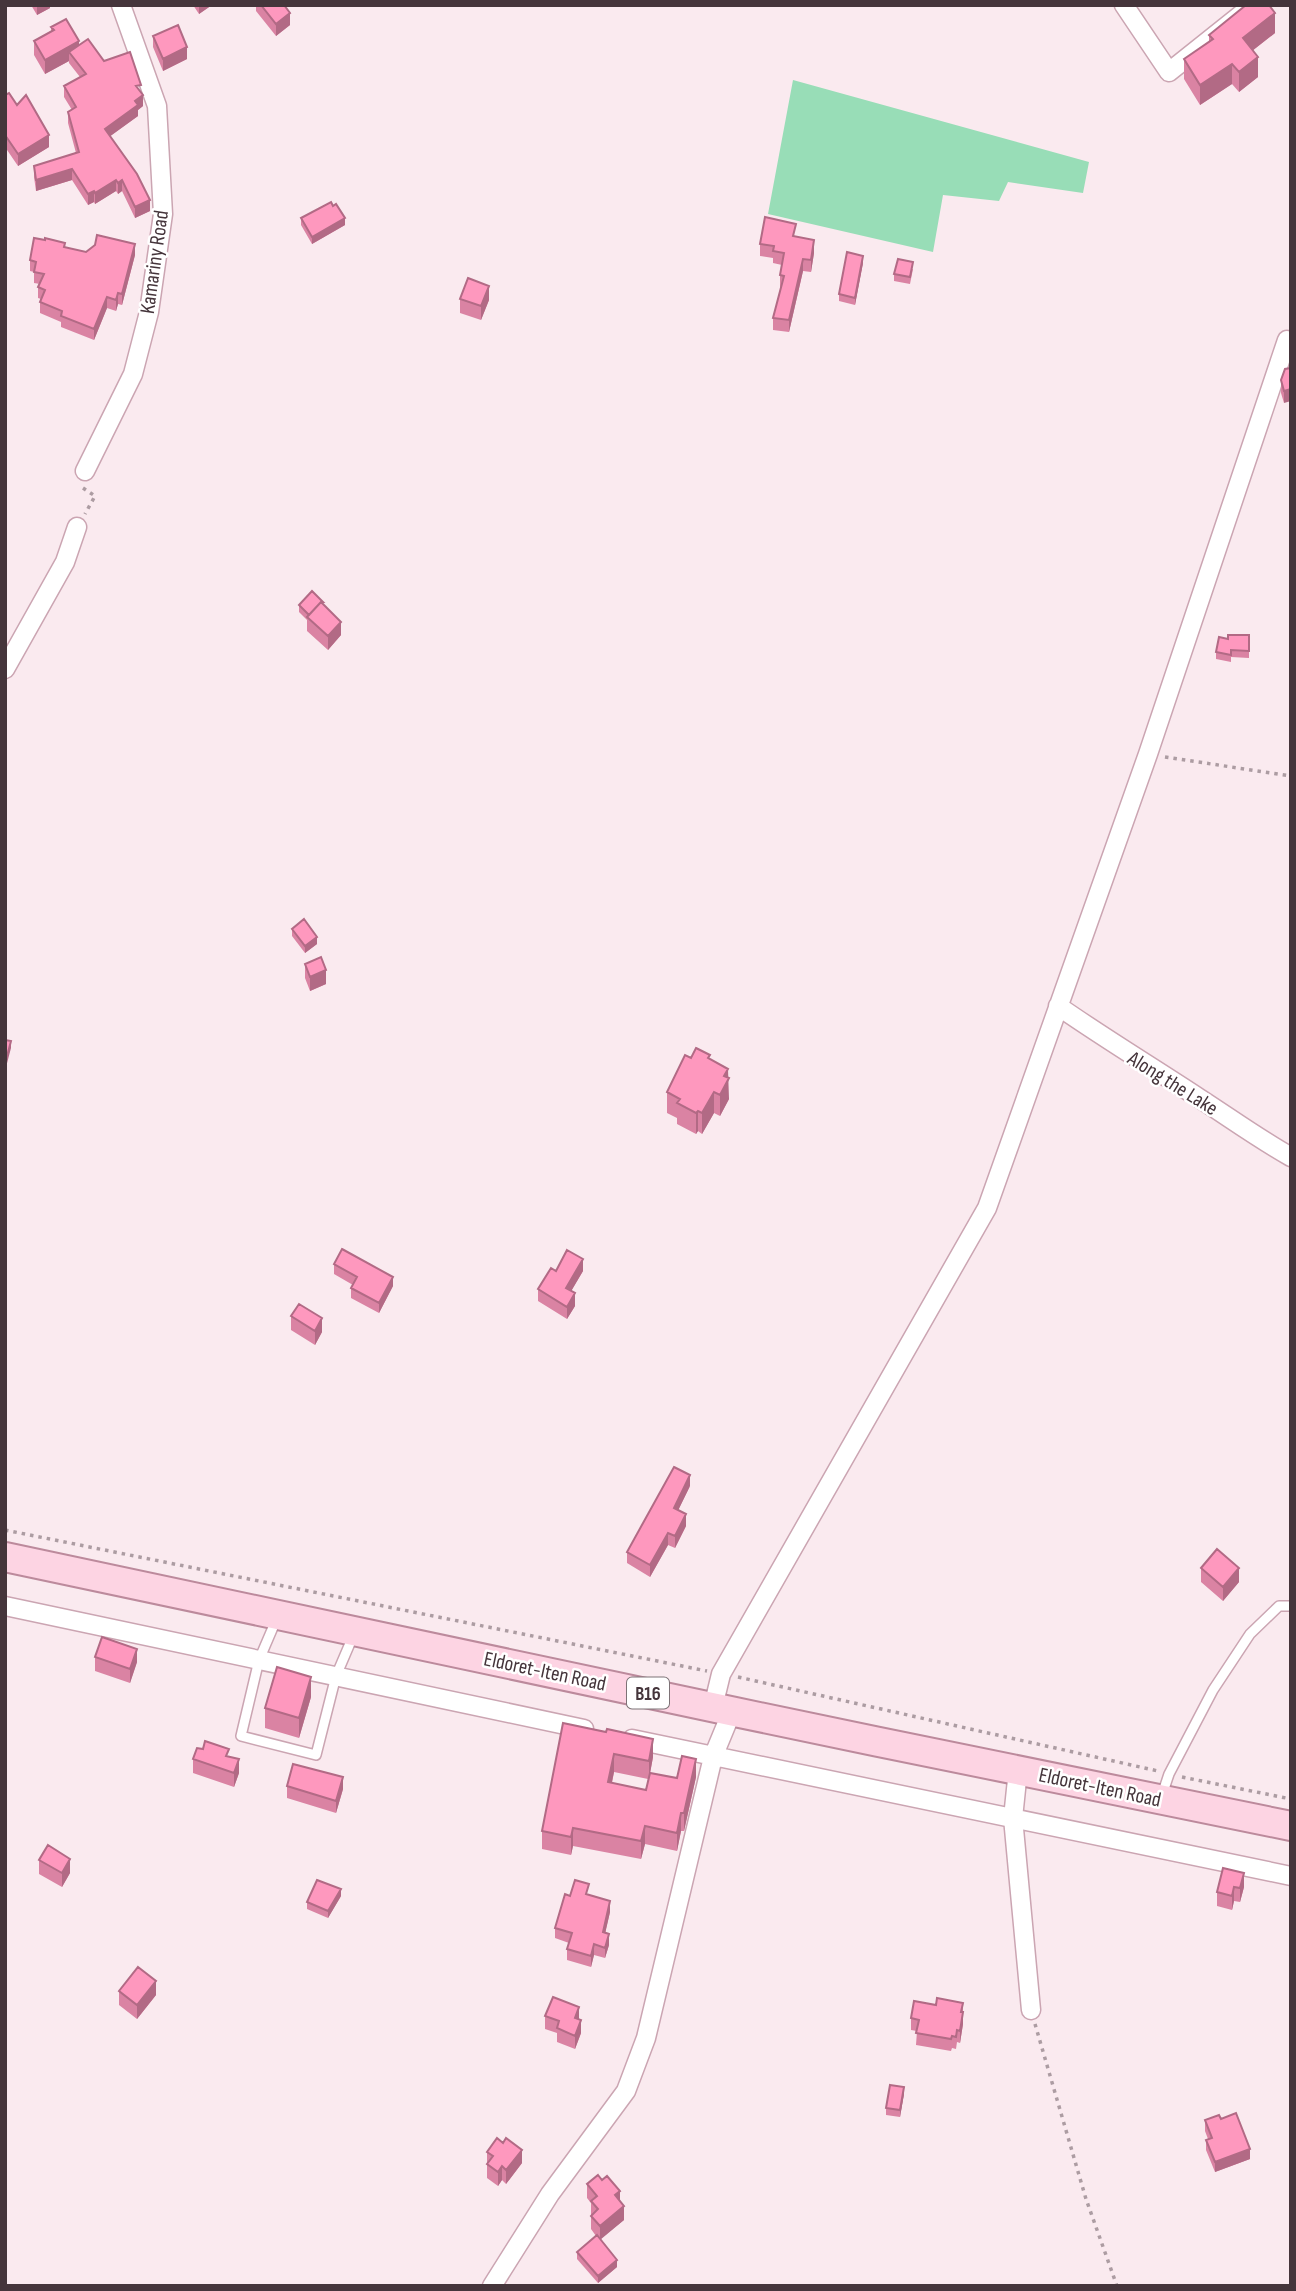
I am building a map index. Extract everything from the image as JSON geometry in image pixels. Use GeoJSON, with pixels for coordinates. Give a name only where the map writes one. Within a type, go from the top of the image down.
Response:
{"type":"FeatureCollection","features":[{"type":"Feature","properties":{"kind":"main road","name":"Eldoret-Iten Road"},"geometry":{"type":"LineString","coordinates":[[5,1557],[1018,1770],[1165,1787],[1291,1826]]}},
{"type":"Feature","properties":{"kind":"street","name":"Kamariny Road"},"geometry":{"type":"LineString","coordinates":[[85,471],[133,374],[149,312],[163,214],[157,106],[121,5]]}},
{"type":"Feature","properties":{"kind":"street"},"geometry":{"type":"LineString","coordinates":[[1124,5],[1169,72],[1253,5]]}},
{"type":"Feature","properties":{"kind":"street"},"geometry":{"type":"LineString","coordinates":[[492,2286],[550,2194],[626,2091],[646,2038],[723,1709],[721,1674],[987,1208],[1148,754],[1287,340]]}},
{"type":"Feature","properties":{"kind":"street"},"geometry":{"type":"LineString","coordinates":[[5,669],[65,562],[77,527]]}},
{"type":"Feature","properties":{"kind":"street","name":"Along the Lake"},"geometry":{"type":"LineString","coordinates":[[1058,1006],[1112,1044],[1291,1157]]}},
{"type":"Feature","properties":{"kind":"street"},"geometry":{"type":"LineString","coordinates":[[5,1606],[713,1757],[1291,1876]]}},
{"type":"Feature","properties":{"kind":"street"},"geometry":{"type":"LineString","coordinates":[[1018,1770],[1013,1818],[1031,2010]]}},
{"type":"Feature","properties":{"kind":"lane"},"geometry":{"type":"LineString","coordinates":[[1165,1787],[1213,1690],[1250,1634],[1279,1606],[1291,1606]]}},
{"type":"Feature","properties":{"kind":"lane"},"geometry":{"type":"LineString","coordinates":[[279,1613],[259,1660],[241,1736],[316,1755],[336,1676],[355,1631]]}},
{"type":"Feature","properties":{"kind":"path"},"geometry":{"type":"LineString","coordinates":[[77,527],[94,496],[77,484],[85,471]]}},
{"type":"Feature","properties":{"kind":"path"},"geometry":{"type":"LineString","coordinates":[[1148,754],[1291,776]]}},
{"type":"Feature","properties":{"kind":"path"},"geometry":{"type":"LineString","coordinates":[[5,1530],[721,1674],[1165,1787],[1291,1799]]}},
{"type":"Feature","properties":{"kind":"path"},"geometry":{"type":"LineString","coordinates":[[1031,2010],[1086,2199],[1117,2286]]}},
{"type":"Feature","properties":{"kind":"green space"},"geometry":{"type":"Polygon","coordinates":[[[793,80],[1089,162],[1083,193],[1008,182],[999,201],[943,195],[933,252],[768,214],[793,80]]]}},
{"type":"Feature","properties":{"kind":"building"},"geometry":{"type":"Polygon","coordinates":[[[261,5],[284,5],[290,13],[276,24],[261,5]]]}},
{"type":"Feature","properties":{"kind":"building"},"geometry":{"type":"Polygon","coordinates":[[[1246,5],[1269,5],[1275,13],[1243,38],[1258,57],[1239,72],[1232,64],[1200,85],[1184,59],[1213,39],[1209,35],[1246,5]]]}},
{"type":"Feature","properties":{"kind":"building"},"geometry":{"type":"Polygon","coordinates":[[[66,19],[79,41],[45,60],[34,41],[54,30],[51,27],[66,19]]]}},
{"type":"Feature","properties":{"kind":"building"},"geometry":{"type":"Polygon","coordinates":[[[178,25],[187,47],[163,59],[153,36],[178,25]]]}},
{"type":"Feature","properties":{"kind":"building"},"geometry":{"type":"Polygon","coordinates":[[[88,39],[104,61],[130,52],[141,85],[136,86],[143,95],[135,101],[138,105],[105,129],[137,174],[150,200],[135,207],[122,180],[118,183],[116,180],[95,193],[94,191],[88,194],[72,169],[36,180],[34,166],[79,152],[68,112],[76,107],[64,86],[86,74],[69,52],[88,39]]]}},
{"type":"Feature","properties":{"kind":"building"},"geometry":{"type":"Polygon","coordinates":[[[9,93],[17,105],[26,95],[49,135],[18,154],[5,135],[5,95],[9,93]]]}},
{"type":"Feature","properties":{"kind":"building"},"geometry":{"type":"Polygon","coordinates":[[[331,202],[333,206],[336,204],[345,218],[312,237],[301,218],[331,202]]]}},
{"type":"Feature","properties":{"kind":"building"},"geometry":{"type":"Polygon","coordinates":[[[765,217],[796,224],[793,236],[814,240],[811,260],[803,259],[789,320],[773,318],[784,276],[780,275],[784,253],[773,251],[774,246],[760,244],[765,217]]]}},
{"type":"Feature","properties":{"kind":"building"},"geometry":{"type":"Polygon","coordinates":[[[97,235],[135,244],[122,294],[118,293],[116,300],[107,297],[94,329],[61,316],[62,311],[40,302],[45,290],[38,287],[44,274],[34,272],[36,262],[30,260],[34,238],[65,243],[64,247],[86,252],[95,245],[97,235]]]}},
{"type":"Feature","properties":{"kind":"building"},"geometry":{"type":"Polygon","coordinates":[[[847,252],[863,256],[855,298],[839,294],[847,252]]]}},
{"type":"Feature","properties":{"kind":"building"},"geometry":{"type":"Polygon","coordinates":[[[898,259],[913,262],[910,277],[894,274],[898,259]]]}},
{"type":"Feature","properties":{"kind":"building"},"geometry":{"type":"Polygon","coordinates":[[[468,278],[489,286],[481,306],[460,299],[468,278]]]}},
{"type":"Feature","properties":{"kind":"building"},"geometry":{"type":"Polygon","coordinates":[[[1291,368],[1291,389],[1284,391],[1281,380],[1285,369],[1291,368]]]}},
{"type":"Feature","properties":{"kind":"building"},"geometry":{"type":"Polygon","coordinates":[[[312,591],[323,602],[309,615],[299,605],[312,591]]]}},
{"type":"Feature","properties":{"kind":"building"},"geometry":{"type":"Polygon","coordinates":[[[321,602],[341,622],[328,636],[307,617],[321,602]]]}},
{"type":"Feature","properties":{"kind":"building"},"geometry":{"type":"Polygon","coordinates":[[[1228,635],[1249,635],[1249,651],[1231,650],[1231,655],[1216,652],[1219,637],[1228,639],[1228,635]]]}},
{"type":"Feature","properties":{"kind":"building"},"geometry":{"type":"Polygon","coordinates":[[[304,919],[317,937],[305,946],[292,929],[304,919]]]}},
{"type":"Feature","properties":{"kind":"building"},"geometry":{"type":"Polygon","coordinates":[[[321,957],[326,970],[310,977],[305,964],[321,957]]]}},
{"type":"Feature","properties":{"kind":"building"},"geometry":{"type":"Polygon","coordinates":[[[5,1040],[11,1041],[5,1064],[5,1040]]]}},
{"type":"Feature","properties":{"kind":"building"},"geometry":{"type":"Polygon","coordinates":[[[696,1048],[728,1069],[724,1076],[729,1078],[720,1095],[714,1092],[702,1113],[696,1113],[677,1103],[680,1099],[667,1092],[685,1055],[691,1058],[696,1048]]]}},
{"type":"Feature","properties":{"kind":"building"},"geometry":{"type":"Polygon","coordinates":[[[342,1249],[393,1277],[379,1303],[351,1288],[357,1277],[334,1264],[342,1249]]]}},
{"type":"Feature","properties":{"kind":"building"},"geometry":{"type":"Polygon","coordinates":[[[567,1250],[583,1259],[566,1288],[575,1293],[567,1307],[538,1289],[551,1268],[556,1271],[567,1250]]]}},
{"type":"Feature","properties":{"kind":"building"},"geometry":{"type":"Polygon","coordinates":[[[299,1304],[322,1318],[315,1331],[291,1316],[299,1304]]]}},
{"type":"Feature","properties":{"kind":"building"},"geometry":{"type":"Polygon","coordinates":[[[674,1467],[690,1475],[674,1508],[686,1514],[675,1536],[668,1533],[650,1565],[627,1552],[674,1467]]]}},
{"type":"Feature","properties":{"kind":"building"},"geometry":{"type":"Polygon","coordinates":[[[1217,1549],[1239,1568],[1223,1587],[1201,1568],[1217,1549]]]}},
{"type":"Feature","properties":{"kind":"building"},"geometry":{"type":"Polygon","coordinates":[[[102,1637],[137,1649],[130,1669],[95,1657],[102,1637]]]}},
{"type":"Feature","properties":{"kind":"building"},"geometry":{"type":"Polygon","coordinates":[[[277,1667],[311,1677],[299,1718],[265,1708],[277,1667]]]}},
{"type":"Feature","properties":{"kind":"building"},"geometry":{"type":"Polygon","coordinates":[[[563,1723],[653,1739],[649,1761],[614,1754],[608,1782],[646,1790],[650,1773],[677,1778],[682,1756],[696,1759],[677,1833],[645,1826],[641,1841],[573,1828],[571,1837],[542,1831],[563,1723]]]}},
{"type":"Feature","properties":{"kind":"building"},"geometry":{"type":"Polygon","coordinates":[[[205,1741],[229,1749],[226,1756],[239,1759],[234,1773],[193,1759],[197,1748],[203,1749],[205,1741]]]}},
{"type":"Feature","properties":{"kind":"building"},"geometry":{"type":"Polygon","coordinates":[[[293,1764],[343,1777],[336,1801],[287,1786],[293,1764]]]}},
{"type":"Feature","properties":{"kind":"building"},"geometry":{"type":"Polygon","coordinates":[[[48,1845],[70,1859],[62,1873],[39,1860],[48,1845]]]}},
{"type":"Feature","properties":{"kind":"building"},"geometry":{"type":"Polygon","coordinates":[[[1223,1868],[1244,1873],[1240,1888],[1234,1887],[1232,1896],[1217,1892],[1223,1868]]]}},
{"type":"Feature","properties":{"kind":"building"},"geometry":{"type":"Polygon","coordinates":[[[317,1880],[341,1889],[328,1911],[307,1902],[317,1880]]]}},
{"type":"Feature","properties":{"kind":"building"},"geometry":{"type":"Polygon","coordinates":[[[575,1880],[589,1884],[586,1894],[610,1901],[603,1932],[609,1934],[605,1948],[594,1944],[591,1956],[567,1949],[572,1933],[555,1928],[565,1894],[570,1896],[575,1880]]]}},
{"type":"Feature","properties":{"kind":"building"},"geometry":{"type":"Polygon","coordinates":[[[138,1967],[156,1981],[137,2005],[119,1991],[138,1967]]]}},
{"type":"Feature","properties":{"kind":"building"},"geometry":{"type":"Polygon","coordinates":[[[553,1997],[579,2007],[575,2018],[581,2020],[575,2036],[557,2028],[559,2021],[545,2016],[553,1997]]]}},
{"type":"Feature","properties":{"kind":"building"},"geometry":{"type":"Polygon","coordinates":[[[937,1998],[963,2003],[960,2031],[957,2030],[956,2037],[952,2036],[951,2039],[916,2033],[919,2020],[911,2018],[914,2001],[936,2005],[937,1998]]]}},
{"type":"Feature","properties":{"kind":"building"},"geometry":{"type":"Polygon","coordinates":[[[890,2085],[904,2087],[900,2110],[886,2108],[890,2085]]]}},
{"type":"Feature","properties":{"kind":"building"},"geometry":{"type":"Polygon","coordinates":[[[1236,2113],[1250,2149],[1215,2162],[1206,2140],[1212,2138],[1205,2120],[1219,2115],[1221,2119],[1236,2113]]]}},
{"type":"Feature","properties":{"kind":"building"},"geometry":{"type":"Polygon","coordinates":[[[497,2138],[503,2143],[506,2138],[522,2150],[506,2170],[502,2166],[498,2172],[487,2164],[493,2156],[487,2152],[497,2138]]]}},
{"type":"Feature","properties":{"kind":"building"},"geometry":{"type":"Polygon","coordinates":[[[598,2175],[602,2180],[607,2176],[620,2191],[615,2195],[624,2206],[600,2226],[591,2216],[598,2209],[591,2201],[597,2196],[587,2184],[598,2175]]]}},
{"type":"Feature","properties":{"kind":"building"},"geometry":{"type":"Polygon","coordinates":[[[597,2235],[617,2260],[598,2276],[577,2252],[597,2235]]]}}]}
